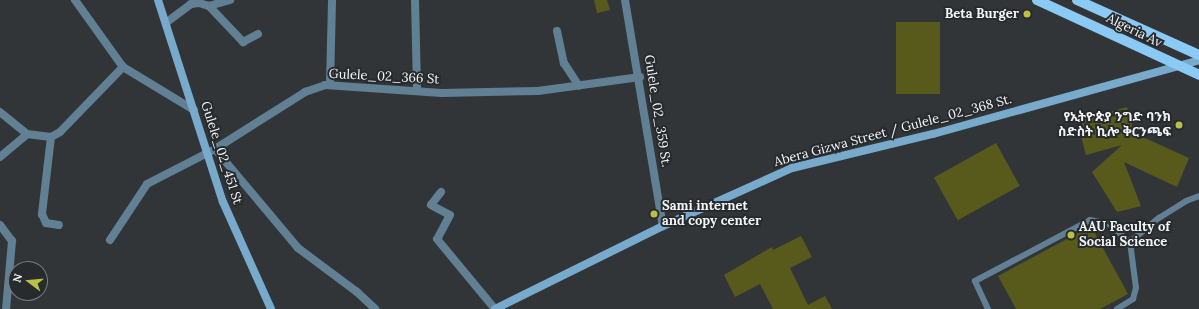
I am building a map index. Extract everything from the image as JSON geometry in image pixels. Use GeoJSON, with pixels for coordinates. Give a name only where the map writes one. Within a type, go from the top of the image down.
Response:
{"type":"FeatureCollection","features":[{"type":"Feature","properties":{"kind":"main road","name":"Gulele_02_451 St"},"geometry":{"type":"LineString","coordinates":[[158,0],[167,22],[194,110],[212,150],[223,202],[271,309]]}},
{"type":"Feature","properties":{"kind":"main road","name":"Algeria Av"},"geometry":{"type":"LineString","coordinates":[[1037,0],[1199,75]]}},
{"type":"Feature","properties":{"kind":"main road","name":"Algeria Av"},"geometry":{"type":"LineString","coordinates":[[1077,0],[1199,55]]}},
{"type":"Feature","properties":{"kind":"main road","name":"Abera Gizwa Street / Gulele_02_368 St."},"geometry":{"type":"LineString","coordinates":[[495,309],[663,226],[792,168],[933,134],[1199,60]]}},
{"type":"Feature","properties":{"kind":"street"},"geometry":{"type":"LineString","coordinates":[[75,0],[123,67],[194,110]]}},
{"type":"Feature","properties":{"kind":"street"},"geometry":{"type":"LineString","coordinates":[[167,22],[191,4],[209,6],[230,0]]}},
{"type":"Feature","properties":{"kind":"street"},"geometry":{"type":"LineString","coordinates":[[330,84],[332,0]]}},
{"type":"Feature","properties":{"kind":"street"},"geometry":{"type":"LineString","coordinates":[[415,0],[417,91]]}},
{"type":"Feature","properties":{"kind":"street","name":"Gulele_02_359 St."},"geometry":{"type":"LineString","coordinates":[[625,0],[640,77],[663,226]]}},
{"type":"Feature","properties":{"kind":"street"},"geometry":{"type":"LineString","coordinates":[[209,6],[243,42],[258,34]]}},
{"type":"Feature","properties":{"kind":"street"},"geometry":{"type":"LineString","coordinates":[[557,31],[564,63],[579,86]]}},
{"type":"Feature","properties":{"kind":"street"},"geometry":{"type":"LineString","coordinates":[[0,112],[27,134],[51,137],[65,127],[123,67]]}},
{"type":"Feature","properties":{"kind":"street","name":"Gulele_02_366 St"},"geometry":{"type":"LineString","coordinates":[[110,240],[147,184],[212,150],[305,92],[330,84],[417,91],[538,91],[640,77]]}},
{"type":"Feature","properties":{"kind":"street"},"geometry":{"type":"LineString","coordinates":[[0,157],[27,134]]}},
{"type":"Feature","properties":{"kind":"street"},"geometry":{"type":"LineString","coordinates":[[51,137],[42,214],[46,223],[59,225]]}},
{"type":"Feature","properties":{"kind":"street"},"geometry":{"type":"LineString","coordinates":[[212,150],[298,248],[357,292],[375,309]]}},
{"type":"Feature","properties":{"kind":"street"},"geometry":{"type":"LineString","coordinates":[[441,192],[431,205],[450,215],[437,239],[495,309]]}},
{"type":"Feature","properties":{"kind":"street"},"geometry":{"type":"LineString","coordinates":[[0,226],[12,241],[6,309]]}},
{"type":"Feature","properties":{"kind":"lane"},"geometry":{"type":"LineString","coordinates":[[1130,242],[1159,218],[1186,201],[1199,196]]}},
{"type":"Feature","properties":{"kind":"lane"},"geometry":{"type":"LineString","coordinates":[[988,309],[976,281],[1090,220],[1109,224],[1130,242],[1136,288],[1133,299],[1117,309]]}},
{"type":"Feature","properties":{"kind":"building"},"geometry":{"type":"Polygon","coordinates":[[[594,0],[607,0],[610,10],[597,13],[594,0]]]}},
{"type":"Feature","properties":{"kind":"building"},"geometry":{"type":"Polygon","coordinates":[[[896,22],[940,22],[940,94],[896,94],[896,22]]]}},
{"type":"Feature","properties":{"kind":"building"},"geometry":{"type":"Polygon","coordinates":[[[1127,107],[1134,133],[1189,158],[1177,187],[1124,162],[1141,206],[1117,212],[1092,172],[1122,145],[1086,155],[1077,121],[1127,107]]]}},
{"type":"Feature","properties":{"kind":"building"},"geometry":{"type":"Polygon","coordinates":[[[996,143],[1020,186],[958,220],[934,177],[996,143]]]}},
{"type":"Feature","properties":{"kind":"building"},"geometry":{"type":"Polygon","coordinates":[[[1091,226],[1128,294],[1100,309],[1016,309],[998,276],[1091,226]]]}},
{"type":"Feature","properties":{"kind":"building"},"geometry":{"type":"Polygon","coordinates":[[[801,236],[812,257],[790,268],[808,305],[825,296],[832,309],[773,309],[760,284],[735,297],[724,275],[772,247],[773,250],[801,236]]]}},
{"type":"Feature","properties":{"kind":"place","name":"Beta Burger"},"geometry":{"type":"Point","coordinates":[1027,14]}},
{"type":"Feature","properties":{"kind":"place","name":"የኢትዮጵያ ንግድ ባንክ ስድስት ኪሎ ቅርንጫፍ"},"geometry":{"type":"Point","coordinates":[1179,125]}},
{"type":"Feature","properties":{"kind":"place","name":"Sami internet and copy center"},"geometry":{"type":"Point","coordinates":[654,214]}},
{"type":"Feature","properties":{"kind":"place","name":"AAU Faculty of Social Science"},"geometry":{"type":"Point","coordinates":[1071,235]}}]}
